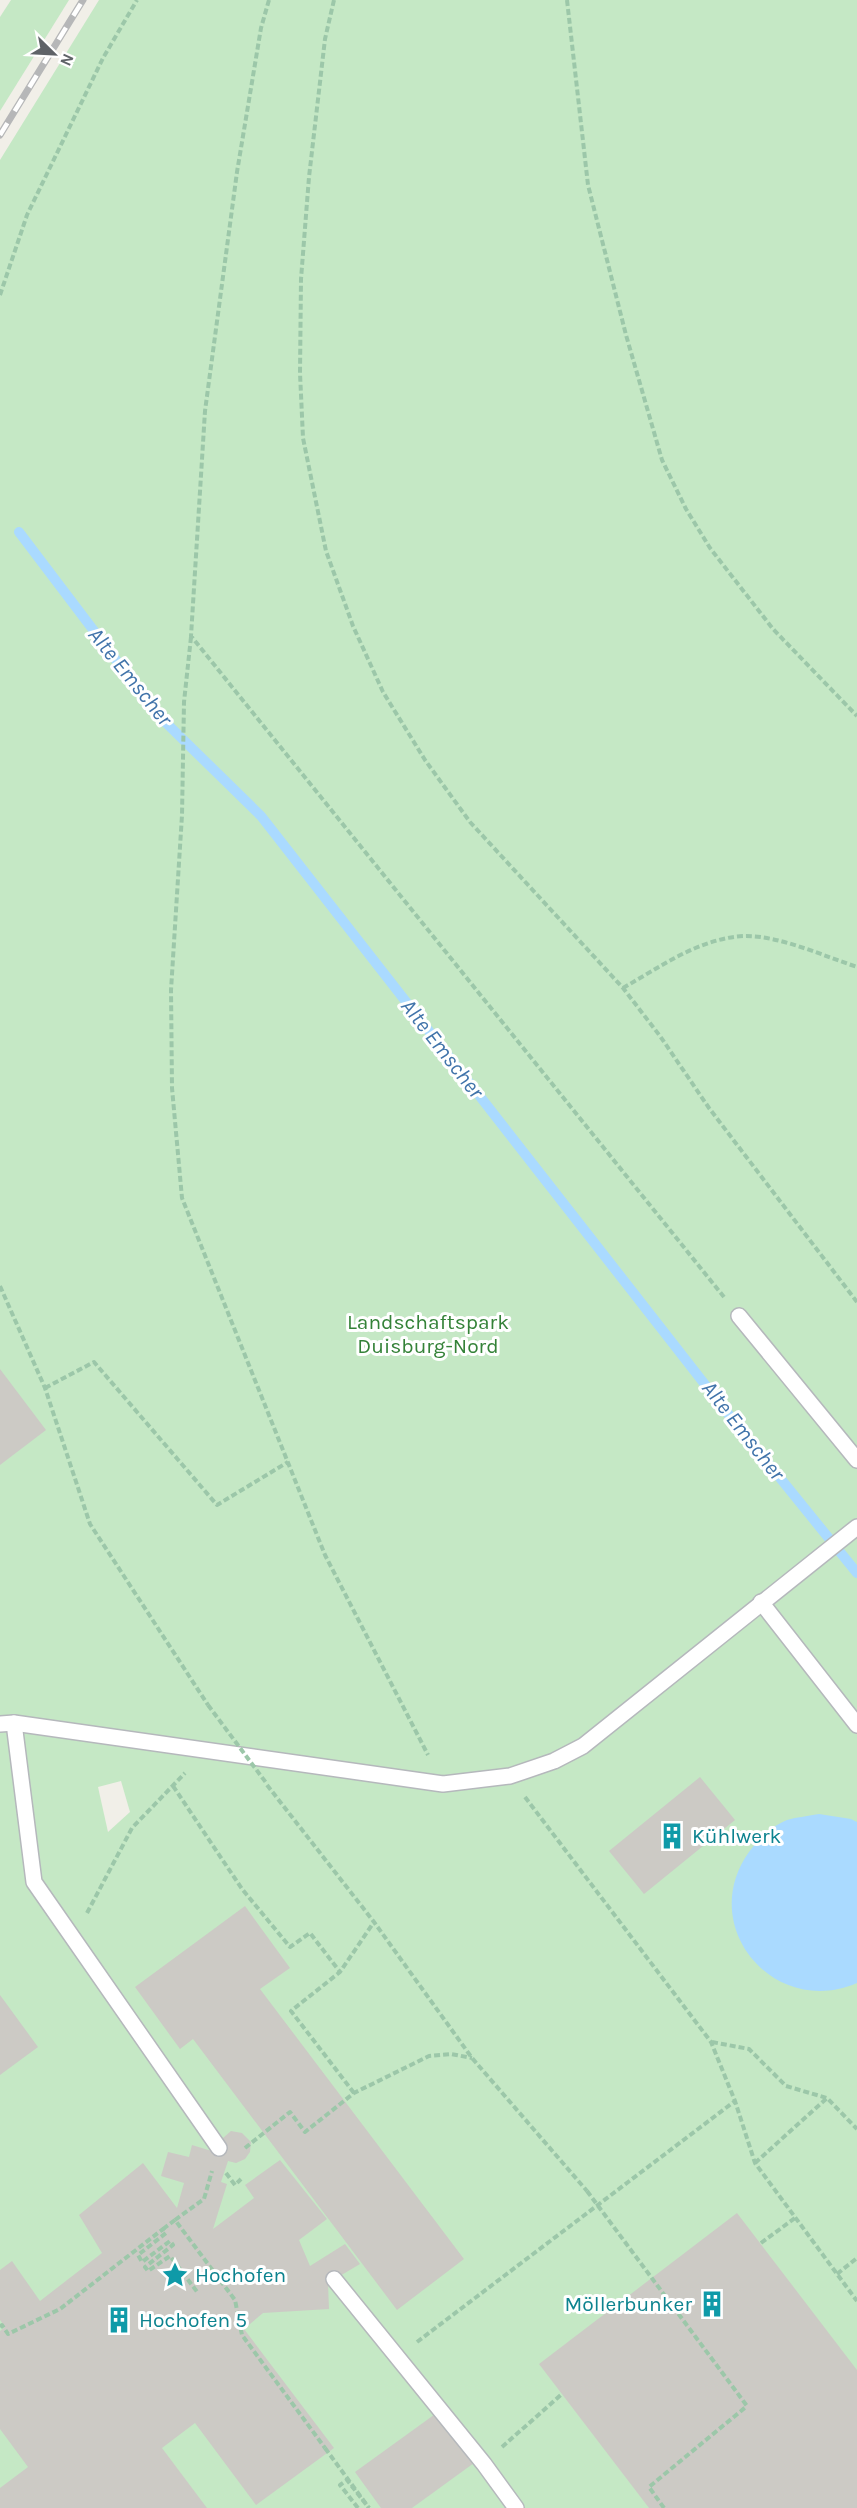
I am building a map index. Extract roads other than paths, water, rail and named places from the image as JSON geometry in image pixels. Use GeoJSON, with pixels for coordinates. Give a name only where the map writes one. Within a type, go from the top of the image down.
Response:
{"type":"FeatureCollection","features":[{"type":"Feature","properties":{"kind":"lane"},"geometry":{"type":"LineString","coordinates":[[739,1316],[857,1460]]}},
{"type":"Feature","properties":{"kind":"lane"},"geometry":{"type":"LineString","coordinates":[[217,2154],[34,1882],[7,1724],[443,1784],[510,1776],[554,1761],[582,1746],[857,1527]]}},
{"type":"Feature","properties":{"kind":"lane"},"geometry":{"type":"LineString","coordinates":[[761,1602],[857,1725]]}},
{"type":"Feature","properties":{"kind":"lane"},"geometry":{"type":"LineString","coordinates":[[334,2279],[484,2464],[516,2508]]}},
{"type":"Feature","properties":{"kind":"water"},"geometry":{"type":"Polygon","coordinates":[[[819,1814],[857,1822],[857,1983],[826,1991],[798,1988],[772,1977],[752,1959],[738,1935],[732,1909],[735,1880],[749,1852],[757,1842],[771,1829],[787,1820],[819,1814]]]}},
{"type":"Feature","properties":{"kind":"waterway","name":"Alte Emscher"},"geometry":{"type":"LineString","coordinates":[[19,532],[157,714],[261,816],[721,1405],[857,1573]]}},
{"type":"Feature","properties":{"kind":"railway"},"geometry":{"type":"LineString","coordinates":[[0,135],[83,0]]}},
{"type":"Feature","properties":{"kind":"place","name":"Kühlwerk"},"geometry":{"type":"Point","coordinates":[672,1836]}},
{"type":"Feature","properties":{"kind":"place","name":"Hochofen"},"geometry":{"type":"Point","coordinates":[175,2275]}},
{"type":"Feature","properties":{"kind":"place","name":"Möllerbunker"},"geometry":{"type":"Point","coordinates":[712,2304]}},
{"type":"Feature","properties":{"kind":"place","name":"Hochofen 5"},"geometry":{"type":"Point","coordinates":[119,2320]}},
{"type":"Feature","properties":{"kind":"park label","name":"Landschaftspark Duisburg-Nord"},"geometry":{"type":"Point","coordinates":[428,1334]}}]}
